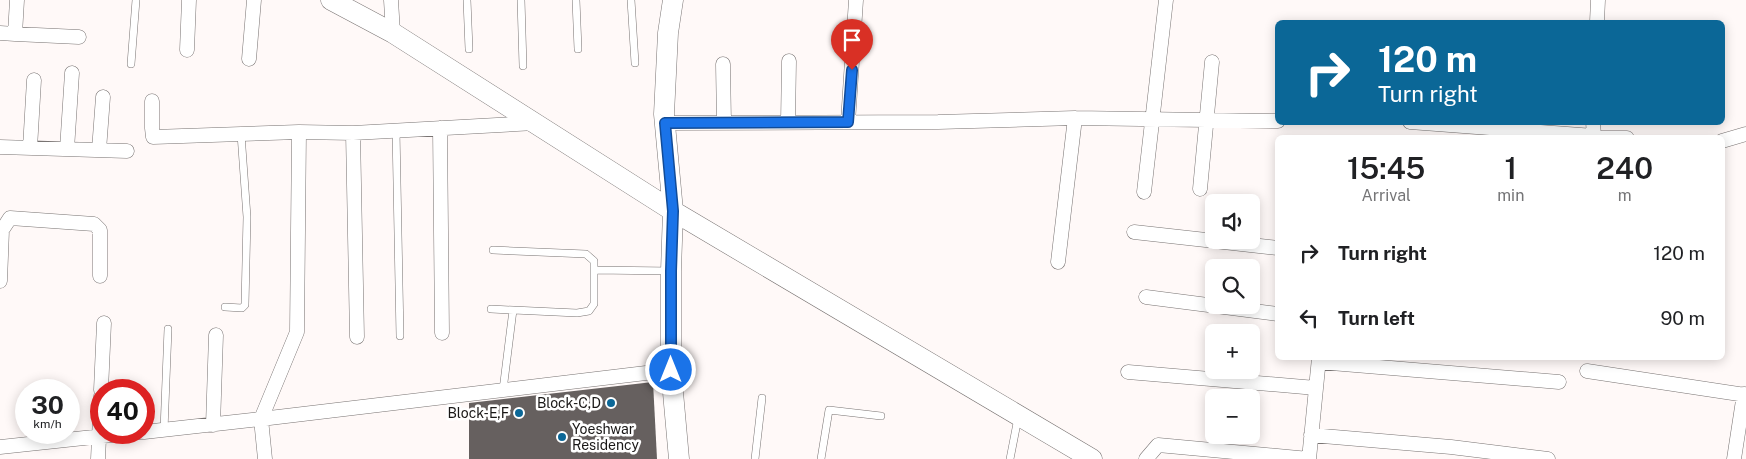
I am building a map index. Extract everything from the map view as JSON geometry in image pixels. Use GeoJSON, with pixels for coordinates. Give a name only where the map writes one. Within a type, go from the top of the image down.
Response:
{"type":"FeatureCollection","features":[{"type":"Feature","properties":{"kind":"street"},"geometry":{"type":"LineString","coordinates":[[15,34],[17,0]]}},
{"type":"Feature","properties":{"kind":"street"},"geometry":{"type":"LineString","coordinates":[[187,50],[189,0]]}},
{"type":"Feature","properties":{"kind":"street"},"geometry":{"type":"LineString","coordinates":[[249,59],[254,0]]}},
{"type":"Feature","properties":{"kind":"street"},"geometry":{"type":"LineString","coordinates":[[331,0],[393,32],[673,211],[1092,459]]}},
{"type":"Feature","properties":{"kind":"street"},"geometry":{"type":"LineString","coordinates":[[391,0],[393,32]]}},
{"type":"Feature","properties":{"kind":"street"},"geometry":{"type":"LineString","coordinates":[[673,0],[668,33],[665,123],[673,211],[671,370],[679,459]]}},
{"type":"Feature","properties":{"kind":"street"},"geometry":{"type":"LineString","coordinates":[[848,122],[856,0]]}},
{"type":"Feature","properties":{"kind":"street"},"geometry":{"type":"LineString","coordinates":[[1144,192],[1166,0]]}},
{"type":"Feature","properties":{"kind":"street"},"geometry":{"type":"LineString","coordinates":[[1597,20],[1598,0]]}},
{"type":"Feature","properties":{"kind":"street"},"geometry":{"type":"LineString","coordinates":[[0,33],[79,37]]}},
{"type":"Feature","properties":{"kind":"street"},"geometry":{"type":"LineString","coordinates":[[788,122],[789,61]]}},
{"type":"Feature","properties":{"kind":"street"},"geometry":{"type":"LineString","coordinates":[[1200,189],[1212,62]]}},
{"type":"Feature","properties":{"kind":"street"},"geometry":{"type":"LineString","coordinates":[[723,64],[724,123]]}},
{"type":"Feature","properties":{"kind":"street"},"geometry":{"type":"LineString","coordinates":[[67,149],[72,73]]}},
{"type":"Feature","properties":{"kind":"street"},"geometry":{"type":"LineString","coordinates":[[30,148],[34,80]]}},
{"type":"Feature","properties":{"kind":"street"},"geometry":{"type":"LineString","coordinates":[[99,150],[103,97]]}},
{"type":"Feature","properties":{"kind":"street"},"geometry":{"type":"LineString","coordinates":[[152,101],[153,137],[299,132],[353,133],[536,122]]}},
{"type":"Feature","properties":{"kind":"street"},"geometry":{"type":"LineString","coordinates":[[665,123],[938,122],[1075,118],[1275,121]]}},
{"type":"Feature","properties":{"kind":"street"},"geometry":{"type":"LineString","coordinates":[[1058,262],[1075,118]]}},
{"type":"Feature","properties":{"kind":"street"},"geometry":{"type":"LineString","coordinates":[[1465,125],[1594,132],[1610,135]]}},
{"type":"Feature","properties":{"kind":"street"},"geometry":{"type":"LineString","coordinates":[[440,128],[442,333]]}},
{"type":"Feature","properties":{"kind":"street"},"geometry":{"type":"LineString","coordinates":[[265,459],[262,419],[297,332],[299,132]]}},
{"type":"Feature","properties":{"kind":"street"},"geometry":{"type":"LineString","coordinates":[[353,133],[357,336]]}},
{"type":"Feature","properties":{"kind":"street"},"geometry":{"type":"LineString","coordinates":[[1725,140],[1746,134]]}},
{"type":"Feature","properties":{"kind":"street"},"geometry":{"type":"LineString","coordinates":[[0,147],[127,151]]}},
{"type":"Feature","properties":{"kind":"street"},"geometry":{"type":"LineString","coordinates":[[0,281],[2,230],[10,218],[94,224],[100,230],[100,276]]}},
{"type":"Feature","properties":{"kind":"street"},"geometry":{"type":"LineString","coordinates":[[1134,232],[1275,248]]}},
{"type":"Feature","properties":{"kind":"street"},"geometry":{"type":"LineString","coordinates":[[1146,297],[1275,314]]}},
{"type":"Feature","properties":{"kind":"street"},"geometry":{"type":"LineString","coordinates":[[102,379],[104,322]]}},
{"type":"Feature","properties":{"kind":"street"},"geometry":{"type":"LineString","coordinates":[[213,425],[216,335]]}},
{"type":"Feature","properties":{"kind":"street"},"geometry":{"type":"LineString","coordinates":[[1146,459],[1158,444],[1309,459],[1319,360],[1559,382]]}},
{"type":"Feature","properties":{"kind":"street"},"geometry":{"type":"LineString","coordinates":[[155,431],[671,370]]}},
{"type":"Feature","properties":{"kind":"street"},"geometry":{"type":"LineString","coordinates":[[1587,371],[1745,394],[1734,459]]}},
{"type":"Feature","properties":{"kind":"street"},"geometry":{"type":"LineString","coordinates":[[1128,372],[1316,388]]}},
{"type":"Feature","properties":{"kind":"street"},"geometry":{"type":"LineString","coordinates":[[1311,435],[1451,447],[1548,459]]}},
{"type":"Feature","properties":{"kind":"street"},"geometry":{"type":"LineString","coordinates":[[0,447],[90,437]]}},
{"type":"Feature","properties":{"kind":"street"},"geometry":{"type":"LineString","coordinates":[[98,459],[99,444]]}},
{"type":"Feature","properties":{"kind":"lane"},"geometry":{"type":"LineString","coordinates":[[131,64],[136,0]]}},
{"type":"Feature","properties":{"kind":"lane"},"geometry":{"type":"LineString","coordinates":[[467,0],[469,49]]}},
{"type":"Feature","properties":{"kind":"lane"},"geometry":{"type":"LineString","coordinates":[[522,0],[523,66]]}},
{"type":"Feature","properties":{"kind":"lane"},"geometry":{"type":"LineString","coordinates":[[576,0],[578,49]]}},
{"type":"Feature","properties":{"kind":"lane"},"geometry":{"type":"LineString","coordinates":[[631,0],[635,64]]}},
{"type":"Feature","properties":{"kind":"lane"},"geometry":{"type":"LineString","coordinates":[[396,131],[400,336]]}},
{"type":"Feature","properties":{"kind":"lane"},"geometry":{"type":"LineString","coordinates":[[225,307],[242,308],[245,305],[247,216],[241,134]]}},
{"type":"Feature","properties":{"kind":"lane"},"geometry":{"type":"LineString","coordinates":[[491,309],[577,313],[589,311],[594,304],[594,261],[586,254],[493,250]]}},
{"type":"Feature","properties":{"kind":"lane"},"geometry":{"type":"LineString","coordinates":[[594,270],[671,271]]}},
{"type":"Feature","properties":{"kind":"lane"},"geometry":{"type":"LineString","coordinates":[[503,390],[513,310]]}},
{"type":"Feature","properties":{"kind":"lane"},"geometry":{"type":"LineString","coordinates":[[164,430],[168,329]]}},
{"type":"Feature","properties":{"kind":"lane"},"geometry":{"type":"LineString","coordinates":[[755,459],[762,398]]}},
{"type":"Feature","properties":{"kind":"lane"},"geometry":{"type":"LineString","coordinates":[[822,459],[829,410],[880,416]]}},
{"type":"Feature","properties":{"kind":"lane"},"geometry":{"type":"LineString","coordinates":[[1010,459],[1019,415]]}},
{"type":"Feature","properties":{"kind":"building","name":"Yoeshwar Residency"},"geometry":{"type":"Polygon","coordinates":[[[653,382],[657,459],[469,459],[469,403],[653,382]]]}},
{"type":"Feature","properties":{"kind":"place","name":"Block-C,D"},"geometry":{"type":"Point","coordinates":[611,403]}},
{"type":"Feature","properties":{"kind":"place","name":"Block-E,F"},"geometry":{"type":"Point","coordinates":[519,413]}},
{"type":"Feature","properties":{"kind":"place","name":"Yoeshwar Residency"},"geometry":{"type":"Point","coordinates":[562,437]}},
{"type":"Feature","properties":{"kind":"route"},"geometry":{"type":"LineString","coordinates":[[671,370],[673,211],[665,123],[848,122],[852,70]]}}]}
